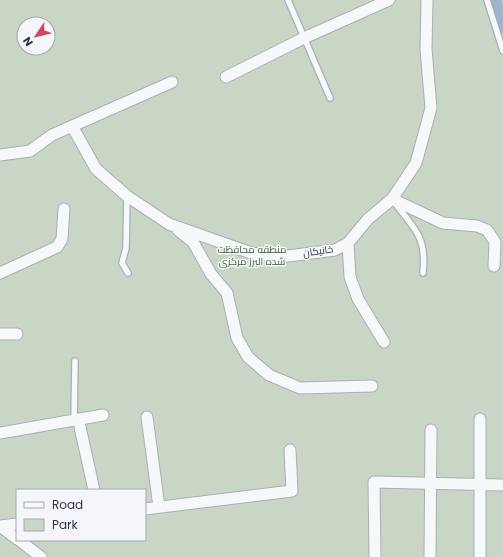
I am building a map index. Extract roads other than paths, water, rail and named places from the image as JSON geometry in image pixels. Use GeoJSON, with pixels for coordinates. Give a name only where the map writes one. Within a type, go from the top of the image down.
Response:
{"type":"FeatureCollection","features":[{"type":"Feature","properties":{"kind":"street"},"geometry":{"type":"LineString","coordinates":[[226,78],[304,38],[389,0]]}},
{"type":"Feature","properties":{"kind":"street","name":"خانیکان"},"geometry":{"type":"LineString","coordinates":[[72,126],[96,169],[127,196],[169,224],[251,253],[280,257],[335,250],[348,243],[368,219],[392,199],[416,163],[431,108],[426,50],[427,0]]}},
{"type":"Feature","properties":{"kind":"street"},"geometry":{"type":"LineString","coordinates":[[0,155],[30,151],[52,135],[172,82]]}},
{"type":"Feature","properties":{"kind":"street"},"geometry":{"type":"LineString","coordinates":[[392,199],[443,222],[477,226],[487,230],[495,242],[494,266]]}},
{"type":"Feature","properties":{"kind":"street"},"geometry":{"type":"LineString","coordinates":[[0,273],[57,247],[62,239],[64,209]]}},
{"type":"Feature","properties":{"kind":"street"},"geometry":{"type":"LineString","coordinates":[[169,224],[193,242],[211,274],[227,293],[237,338],[248,358],[269,375],[300,388],[372,386]]}},
{"type":"Feature","properties":{"kind":"street"},"geometry":{"type":"LineString","coordinates":[[348,243],[350,277],[358,300],[384,342]]}},
{"type":"Feature","properties":{"kind":"street"},"geometry":{"type":"LineString","coordinates":[[0,334],[18,334]]}},
{"type":"Feature","properties":{"kind":"street"},"geometry":{"type":"LineString","coordinates":[[0,433],[77,423],[103,415]]}},
{"type":"Feature","properties":{"kind":"street"},"geometry":{"type":"LineString","coordinates":[[147,417],[159,507]]}},
{"type":"Feature","properties":{"kind":"street"},"geometry":{"type":"LineString","coordinates":[[480,419],[480,557]]}},
{"type":"Feature","properties":{"kind":"street"},"geometry":{"type":"LineString","coordinates":[[77,423],[94,489]]}},
{"type":"Feature","properties":{"kind":"street"},"geometry":{"type":"LineString","coordinates":[[430,557],[432,483],[431,430]]}},
{"type":"Feature","properties":{"kind":"street"},"geometry":{"type":"LineString","coordinates":[[146,509],[292,491],[290,450]]}},
{"type":"Feature","properties":{"kind":"street"},"geometry":{"type":"LineString","coordinates":[[375,557],[374,482],[503,485]]}},
{"type":"Feature","properties":{"kind":"street"},"geometry":{"type":"LineString","coordinates":[[0,526],[16,524]]}},
{"type":"Feature","properties":{"kind":"street"},"geometry":{"type":"LineString","coordinates":[[0,526],[16,538]]}},
{"type":"Feature","properties":{"kind":"street"},"geometry":{"type":"LineString","coordinates":[[21,541],[41,557]]}},
{"type":"Feature","properties":{"kind":"lane"},"geometry":{"type":"LineString","coordinates":[[288,0],[330,98]]}},
{"type":"Feature","properties":{"kind":"lane"},"geometry":{"type":"LineString","coordinates":[[487,0],[503,52]]}},
{"type":"Feature","properties":{"kind":"lane"},"geometry":{"type":"LineString","coordinates":[[127,196],[126,248],[122,263],[128,274]]}},
{"type":"Feature","properties":{"kind":"lane"},"geometry":{"type":"LineString","coordinates":[[392,199],[421,238],[425,257],[423,273]]}},
{"type":"Feature","properties":{"kind":"lane"},"geometry":{"type":"LineString","coordinates":[[76,361],[77,423]]}},
{"type":"Feature","properties":{"kind":"waterway"},"geometry":{"type":"LineString","coordinates":[[496,0],[503,28]]}},
{"type":"Feature","properties":{"kind":"park label","name":"منطقه محافظت شده البرز مرکزی"},"geometry":{"type":"Point","coordinates":[252,254]}}]}
